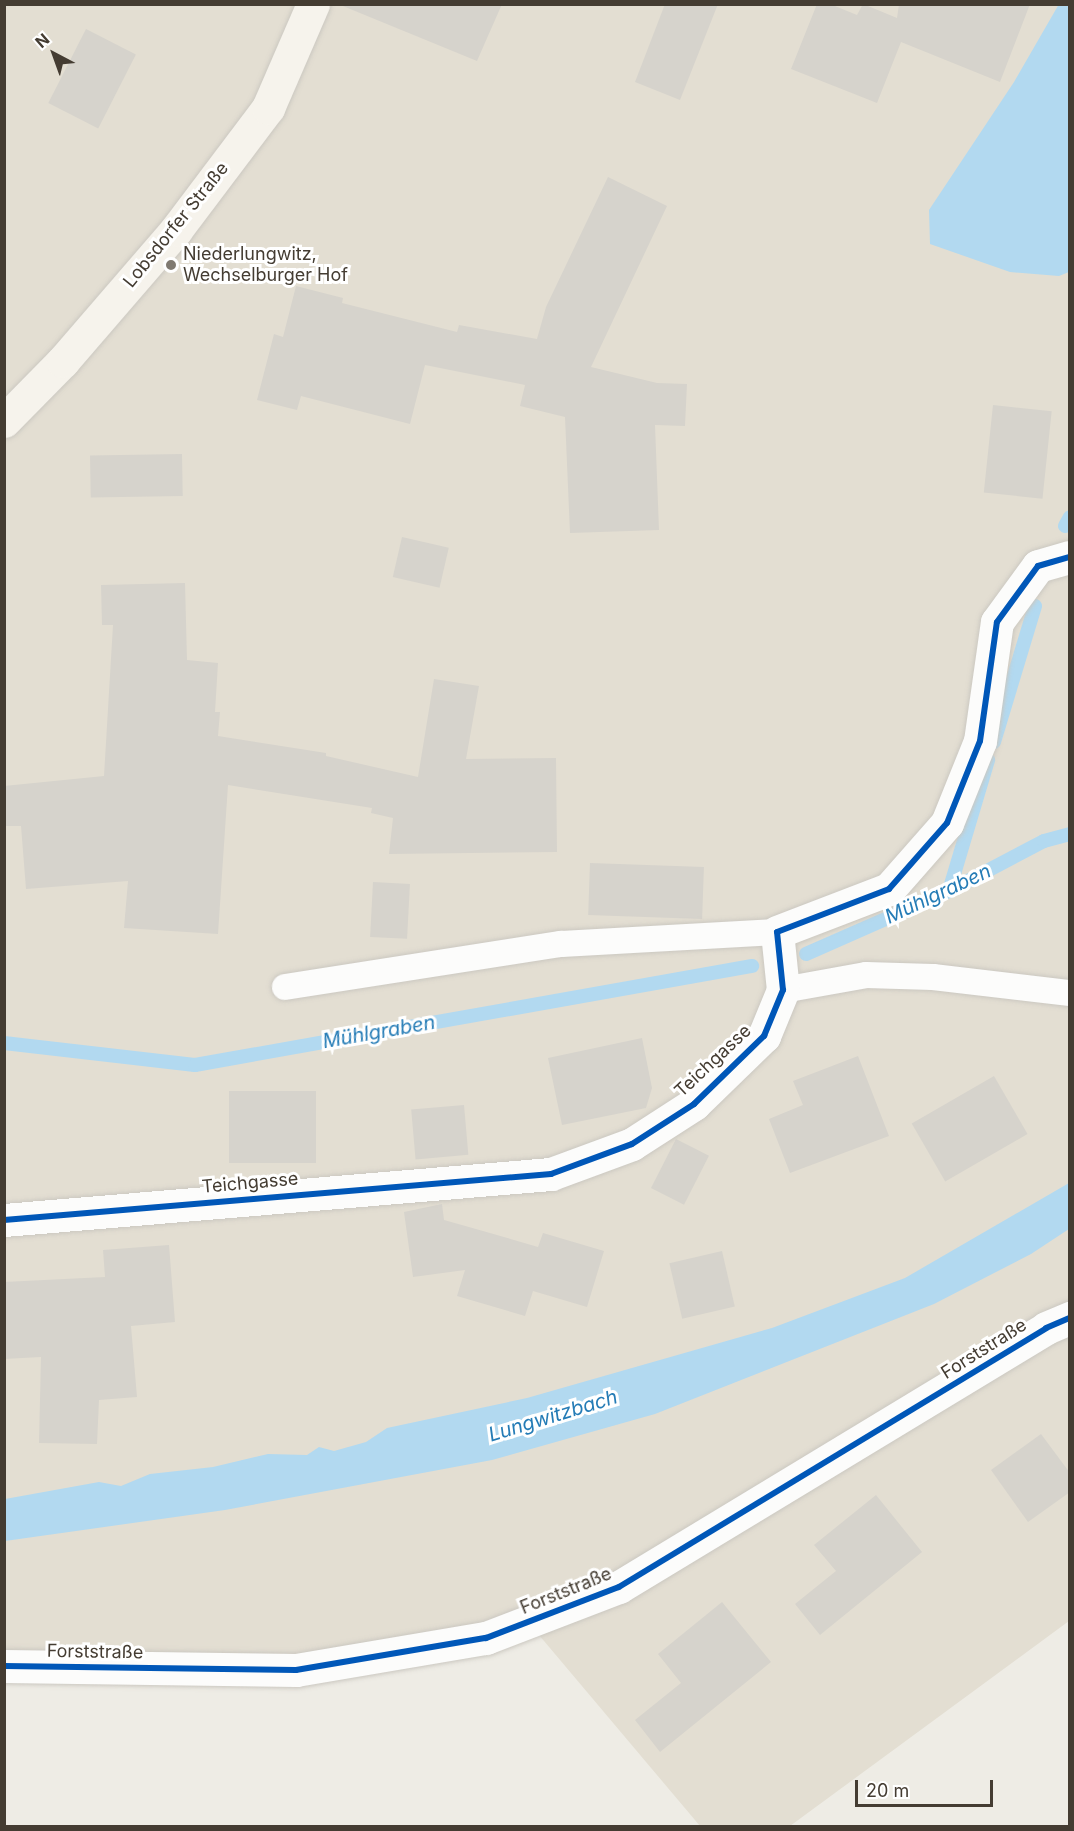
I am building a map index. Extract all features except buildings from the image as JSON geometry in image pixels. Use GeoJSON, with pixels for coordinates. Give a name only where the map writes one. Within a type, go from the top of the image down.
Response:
{"type":"FeatureCollection","features":[{"type":"Feature","properties":{"kind":"main road","name":"Lobsdorfer Straße"},"geometry":{"type":"LineString","coordinates":[[4,421],[63,361],[176,230],[268,108],[313,4]]}},
{"type":"Feature","properties":{"kind":"street"},"geometry":{"type":"LineString","coordinates":[[783,984],[777,937],[889,889],[947,823],[980,741],[998,622],[1038,566],[1070,557]]}},
{"type":"Feature","properties":{"kind":"street","name":"Teichgasse"},"geometry":{"type":"LineString","coordinates":[[4,1221],[551,1174],[632,1144],[694,1104],[764,1036],[783,984]]}},
{"type":"Feature","properties":{"kind":"street","name":"Forststraße"},"geometry":{"type":"LineString","coordinates":[[4,1666],[296,1670],[486,1638],[619,1587],[1046,1328],[1070,1318]]}},
{"type":"Feature","properties":{"kind":"lane"},"geometry":{"type":"LineString","coordinates":[[285,987],[561,944],[777,937]]}},
{"type":"Feature","properties":{"kind":"lane"},"geometry":{"type":"LineString","coordinates":[[783,984],[866,975],[933,977],[1070,993]]}},
{"type":"Feature","properties":{"kind":"shaded area"},"geometry":{"type":"Polygon","coordinates":[[[5,5],[1069,5],[1069,1621],[790,1826],[700,1826],[528,1622],[296,1670],[5,1666],[5,5]]]}},
{"type":"Feature","properties":{"kind":"water"},"geometry":{"type":"Polygon","coordinates":[[[1059,4],[1070,5],[1069,272],[1059,276],[1010,272],[930,244],[929,210],[1014,82],[1059,4]]]}},
{"type":"Feature","properties":{"kind":"water","name":"Lungwitzbach"},"geometry":{"type":"Polygon","coordinates":[[[1069,1183],[1069,1229],[1031,1254],[934,1304],[655,1414],[492,1460],[225,1510],[5,1541],[5,1499],[99,1482],[121,1486],[150,1474],[213,1467],[268,1454],[307,1455],[319,1447],[334,1451],[366,1442],[387,1428],[527,1398],[772,1328],[905,1278],[1069,1183]]]}},
{"type":"Feature","properties":{"kind":"waterway"},"geometry":{"type":"LineString","coordinates":[[1065,526],[1070,517]]}},
{"type":"Feature","properties":{"kind":"waterway"},"geometry":{"type":"LineString","coordinates":[[994,742],[1035,606]]}},
{"type":"Feature","properties":{"kind":"waterway"},"geometry":{"type":"LineString","coordinates":[[949,891],[988,760]]}},
{"type":"Feature","properties":{"kind":"waterway","name":"Mühlgraben"},"geometry":{"type":"LineString","coordinates":[[806,954],[949,891],[1044,841],[1070,834]]}},
{"type":"Feature","properties":{"kind":"waterway","name":"Mühlgraben"},"geometry":{"type":"LineString","coordinates":[[4,1043],[195,1065],[752,966]]}},
{"type":"Feature","properties":{"kind":"cycle path"},"geometry":{"type":"LineString","coordinates":[[4,1220],[551,1174],[632,1144],[694,1104],[764,1036],[783,990],[777,932],[889,889],[947,823],[980,741],[997,622],[1038,566],[1070,557]]}},
{"type":"Feature","properties":{"kind":"cycle path"},"geometry":{"type":"LineString","coordinates":[[4,1666],[296,1670],[486,1638],[619,1587],[1046,1328],[1070,1318]]}},
{"type":"Feature","properties":{"kind":"place","name":"Niederlungwitz, Wechselburger Hof"},"geometry":{"type":"Point","coordinates":[171,265]}}]}
